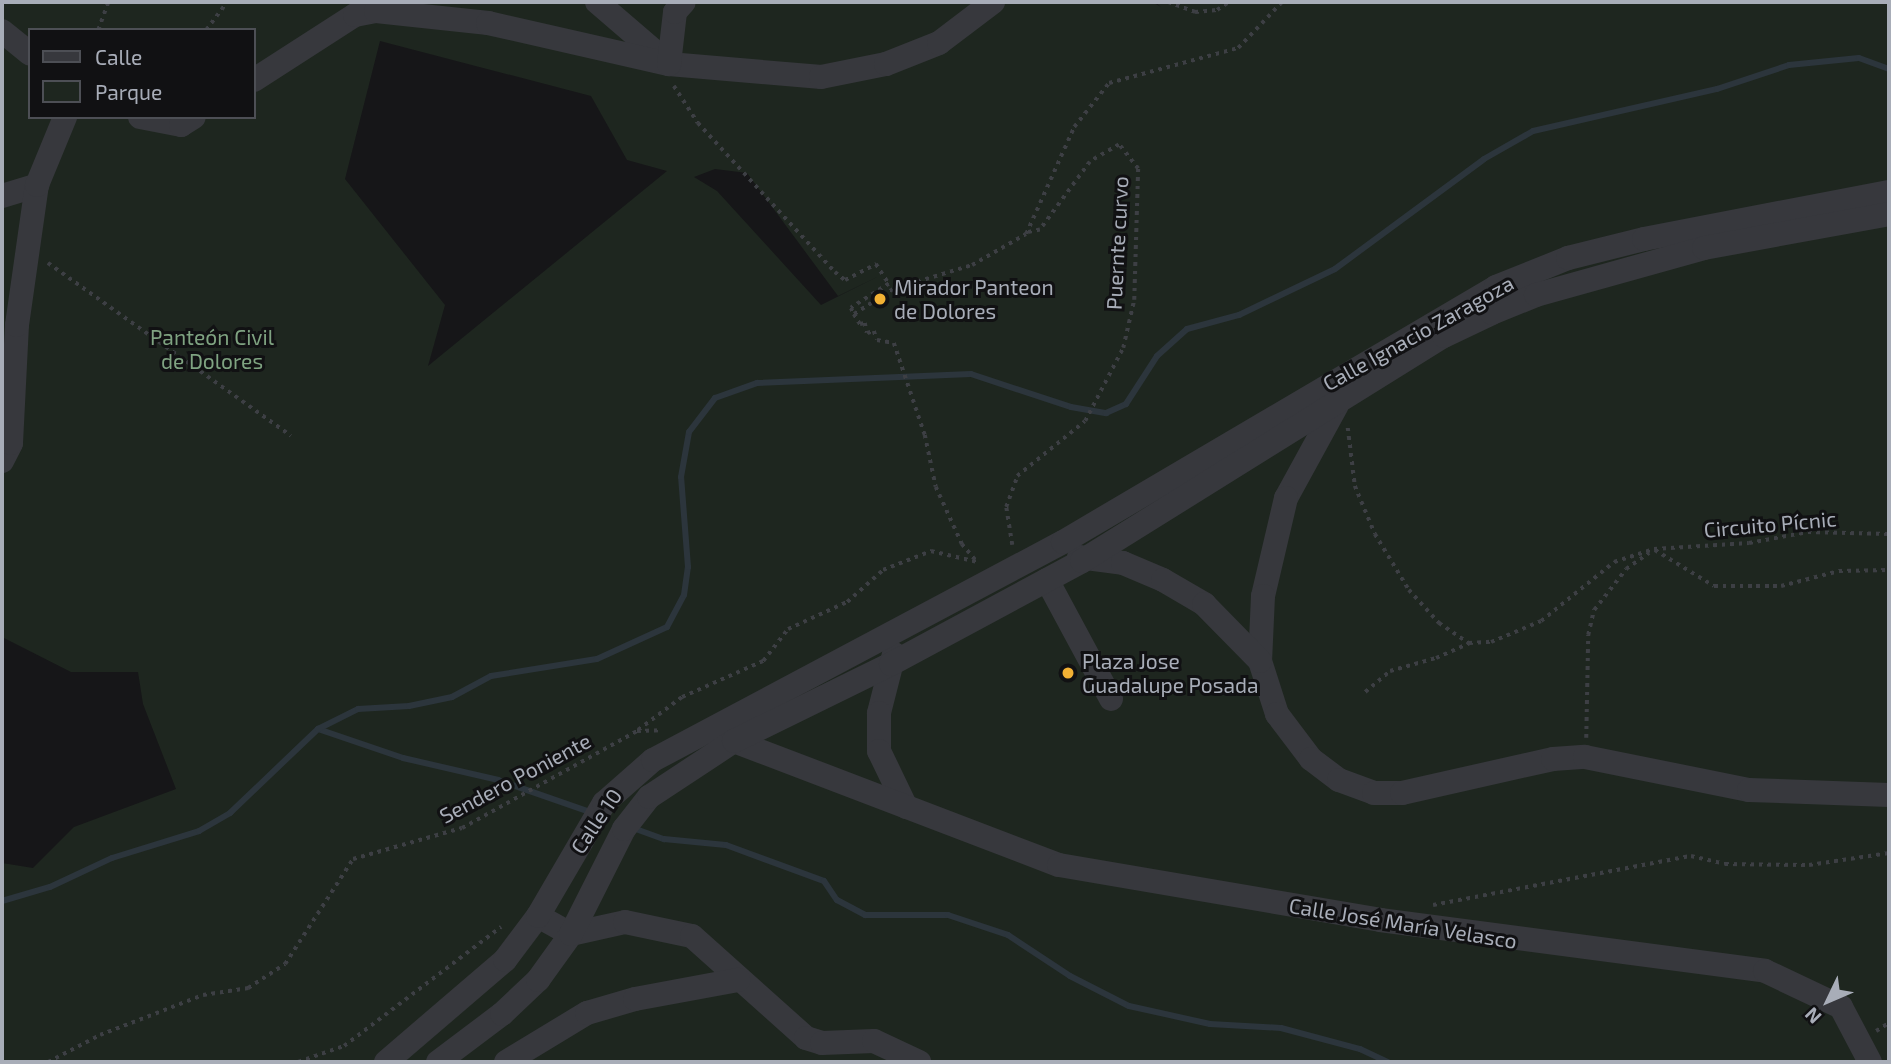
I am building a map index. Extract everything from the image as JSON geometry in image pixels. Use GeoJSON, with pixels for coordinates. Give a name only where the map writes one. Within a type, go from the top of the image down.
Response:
{"type":"FeatureCollection","features":[{"type":"Feature","properties":{"kind":"street"},"geometry":{"type":"LineString","coordinates":[[597,2],[669,64]]}},
{"type":"Feature","properties":{"kind":"street"},"geometry":{"type":"LineString","coordinates":[[669,64],[675,12],[684,2]]}},
{"type":"Feature","properties":{"kind":"street"},"geometry":{"type":"LineString","coordinates":[[256,79],[355,15],[376,11],[488,23],[669,64],[821,77],[886,64],[939,43],[993,2]]}},
{"type":"Feature","properties":{"kind":"street"},"geometry":{"type":"LineString","coordinates":[[2,31],[28,52]]}},
{"type":"Feature","properties":{"kind":"street"},"geometry":{"type":"LineString","coordinates":[[2,461],[11,443],[18,325],[37,185],[64,119]]}},
{"type":"Feature","properties":{"kind":"street"},"geometry":{"type":"LineString","coordinates":[[151,119],[181,125],[191,119]]}},
{"type":"Feature","properties":{"kind":"street"},"geometry":{"type":"LineString","coordinates":[[2,196],[37,185]]}},
{"type":"Feature","properties":{"kind":"street","name":"Calle Ignacio Zaragoza"},"geometry":{"type":"LineString","coordinates":[[901,629],[980,574],[1016,568],[1322,387],[1528,273],[1644,239],[1889,192]]}},
{"type":"Feature","properties":{"kind":"street","name":"Calle Ignacio Zaragoza"},"geometry":{"type":"LineString","coordinates":[[891,664],[1083,561],[1444,336],[1536,295],[1704,248],[1889,214]]}},
{"type":"Feature","properties":{"kind":"street","name":"Calle Ignacio Zaragoza"},"geometry":{"type":"LineString","coordinates":[[1340,399],[1286,498],[1263,596],[1260,661],[1277,714],[1311,759],[1339,780],[1374,793],[1402,793],[1553,759],[1585,757],[1749,790],[1889,795]]}},
{"type":"Feature","properties":{"kind":"street"},"geometry":{"type":"LineString","coordinates":[[1063,542],[1083,561]]}},
{"type":"Feature","properties":{"kind":"street","name":"Calle Ignacio Zaragoza"},"geometry":{"type":"LineString","coordinates":[[1083,561],[1124,563],[1163,580],[1204,604],[1260,661]]}},
{"type":"Feature","properties":{"kind":"street"},"geometry":{"type":"LineString","coordinates":[[1047,580],[1111,699]]}},
{"type":"Feature","properties":{"kind":"street"},"geometry":{"type":"LineString","coordinates":[[901,629],[879,713],[879,751],[906,807]]}},
{"type":"Feature","properties":{"kind":"street","name":"Calle 10"},"geometry":{"type":"LineString","coordinates":[[386,1062],[491,976],[538,916],[604,803],[634,772],[701,733],[901,629]]}},
{"type":"Feature","properties":{"kind":"street","name":"Calle 10"},"geometry":{"type":"LineString","coordinates":[[438,1062],[502,1014],[538,980],[571,934],[630,820],[672,779],[734,741],[891,664]]}},
{"type":"Feature","properties":{"kind":"street","name":"Calle José María Velasco"},"geometry":{"type":"LineString","coordinates":[[701,733],[734,741],[1059,865],[1484,936],[1765,971],[1840,1007],[1870,1062]]}},
{"type":"Feature","properties":{"kind":"street"},"geometry":{"type":"LineString","coordinates":[[538,916],[571,934],[625,922],[692,936],[738,980],[806,1038],[822,1043],[874,1041],[919,1062]]}},
{"type":"Feature","properties":{"kind":"street"},"geometry":{"type":"LineString","coordinates":[[506,1062],[587,1013],[635,999],[738,980]]}},
{"type":"Feature","properties":{"kind":"path"},"geometry":{"type":"LineString","coordinates":[[99,28],[108,2]]}},
{"type":"Feature","properties":{"kind":"path"},"geometry":{"type":"LineString","coordinates":[[207,28],[227,2]]}},
{"type":"Feature","properties":{"kind":"path"},"geometry":{"type":"LineString","coordinates":[[1168,2],[1195,12],[1217,10],[1229,2]]}},
{"type":"Feature","properties":{"kind":"path"},"geometry":{"type":"LineString","coordinates":[[854,314],[893,289],[972,265],[1026,234],[1074,127],[1110,83],[1238,48],[1282,2]]}},
{"type":"Feature","properties":{"kind":"path"},"geometry":{"type":"LineString","coordinates":[[669,64],[675,90],[698,123],[835,272],[845,280],[876,264],[889,284],[851,308],[860,324],[864,323],[867,333],[874,331],[877,340],[894,343],[925,435],[936,487],[962,544],[980,574]]}},
{"type":"Feature","properties":{"kind":"path","name":"Puernte curvo"},"geometry":{"type":"LineString","coordinates":[[1016,568],[1006,507],[1017,476],[1085,421],[1123,348],[1134,300],[1138,169],[1119,145],[1090,162],[1040,230],[1026,234]]}},
{"type":"Feature","properties":{"kind":"path"},"geometry":{"type":"LineString","coordinates":[[29,250],[291,436]]}},
{"type":"Feature","properties":{"kind":"path"},"geometry":{"type":"LineString","coordinates":[[1340,399],[1354,448],[1355,486],[1375,534],[1409,590],[1439,623],[1469,643]]}},
{"type":"Feature","properties":{"kind":"path","name":"Circuito Pícnic"},"geometry":{"type":"LineString","coordinates":[[1365,692],[1390,671],[1436,658],[1469,643],[1491,642],[1541,621],[1614,562],[1654,549],[1749,543],[1808,533],[1889,534]]}},
{"type":"Feature","properties":{"kind":"path"},"geometry":{"type":"LineString","coordinates":[[1585,757],[1588,635],[1594,610],[1626,569],[1654,549],[1714,586],[1782,586],[1839,571],[1889,570]]}},
{"type":"Feature","properties":{"kind":"path"},"geometry":{"type":"LineString","coordinates":[[637,731],[682,697],[763,661],[788,629],[847,602],[883,570],[931,551],[980,574]]}},
{"type":"Feature","properties":{"kind":"path","name":"Sendero Poniente"},"geometry":{"type":"LineString","coordinates":[[48,1062],[100,1035],[203,995],[248,988],[285,964],[353,859],[462,828],[536,784],[637,731],[679,730],[701,733]]}},
{"type":"Feature","properties":{"kind":"path"},"geometry":{"type":"LineString","coordinates":[[1430,905],[1690,856],[1725,864],[1809,865],[1889,853]]}},
{"type":"Feature","properties":{"kind":"path"},"geometry":{"type":"LineString","coordinates":[[298,1062],[344,1046],[505,925]]}},
{"type":"Feature","properties":{"kind":"green space","name":"Panteón Civil de Dolores"},"geometry":{"type":"Polygon","coordinates":[[[2,2],[1152,2],[1161,7],[1155,2],[1889,2],[1889,1062],[2,1062],[2,863],[33,868],[74,827],[176,789],[143,704],[138,672],[71,672],[2,637],[2,2]],[[380,41],[345,179],[445,305],[428,366],[667,171],[627,160],[591,96],[380,41]],[[715,169],[694,177],[717,191],[821,305],[879,276],[838,296],[747,173],[715,169]]]}},
{"type":"Feature","properties":{"kind":"waterway"},"geometry":{"type":"LineString","coordinates":[[2,901],[50,887],[112,858],[199,831],[230,813],[318,729],[358,709],[409,706],[452,697],[491,676],[597,659],[667,627],[684,595],[688,567],[681,477],[689,432],[715,398],[757,383],[971,374],[1071,407],[1106,413],[1126,404],[1157,356],[1187,329],[1239,315],[1335,269],[1484,159],[1533,131],[1717,89],[1789,65],[1859,58],[1889,69]]}},
{"type":"Feature","properties":{"kind":"waterway"},"geometry":{"type":"LineString","coordinates":[[318,729],[403,758],[498,780],[590,812]]}},
{"type":"Feature","properties":{"kind":"waterway"},"geometry":{"type":"LineString","coordinates":[[633,828],[664,839],[726,845],[824,881],[837,900],[865,915],[948,915],[1008,935],[1070,976],[1129,1006],[1210,1024],[1281,1028],[1360,1049],[1388,1062]]}},
{"type":"Feature","properties":{"kind":"place","name":"Mirador Panteon de Dolores"},"geometry":{"type":"Point","coordinates":[880,299]}},
{"type":"Feature","properties":{"kind":"place","name":"Plaza Jose Guadalupe Posada"},"geometry":{"type":"Point","coordinates":[1068,673]}}]}
